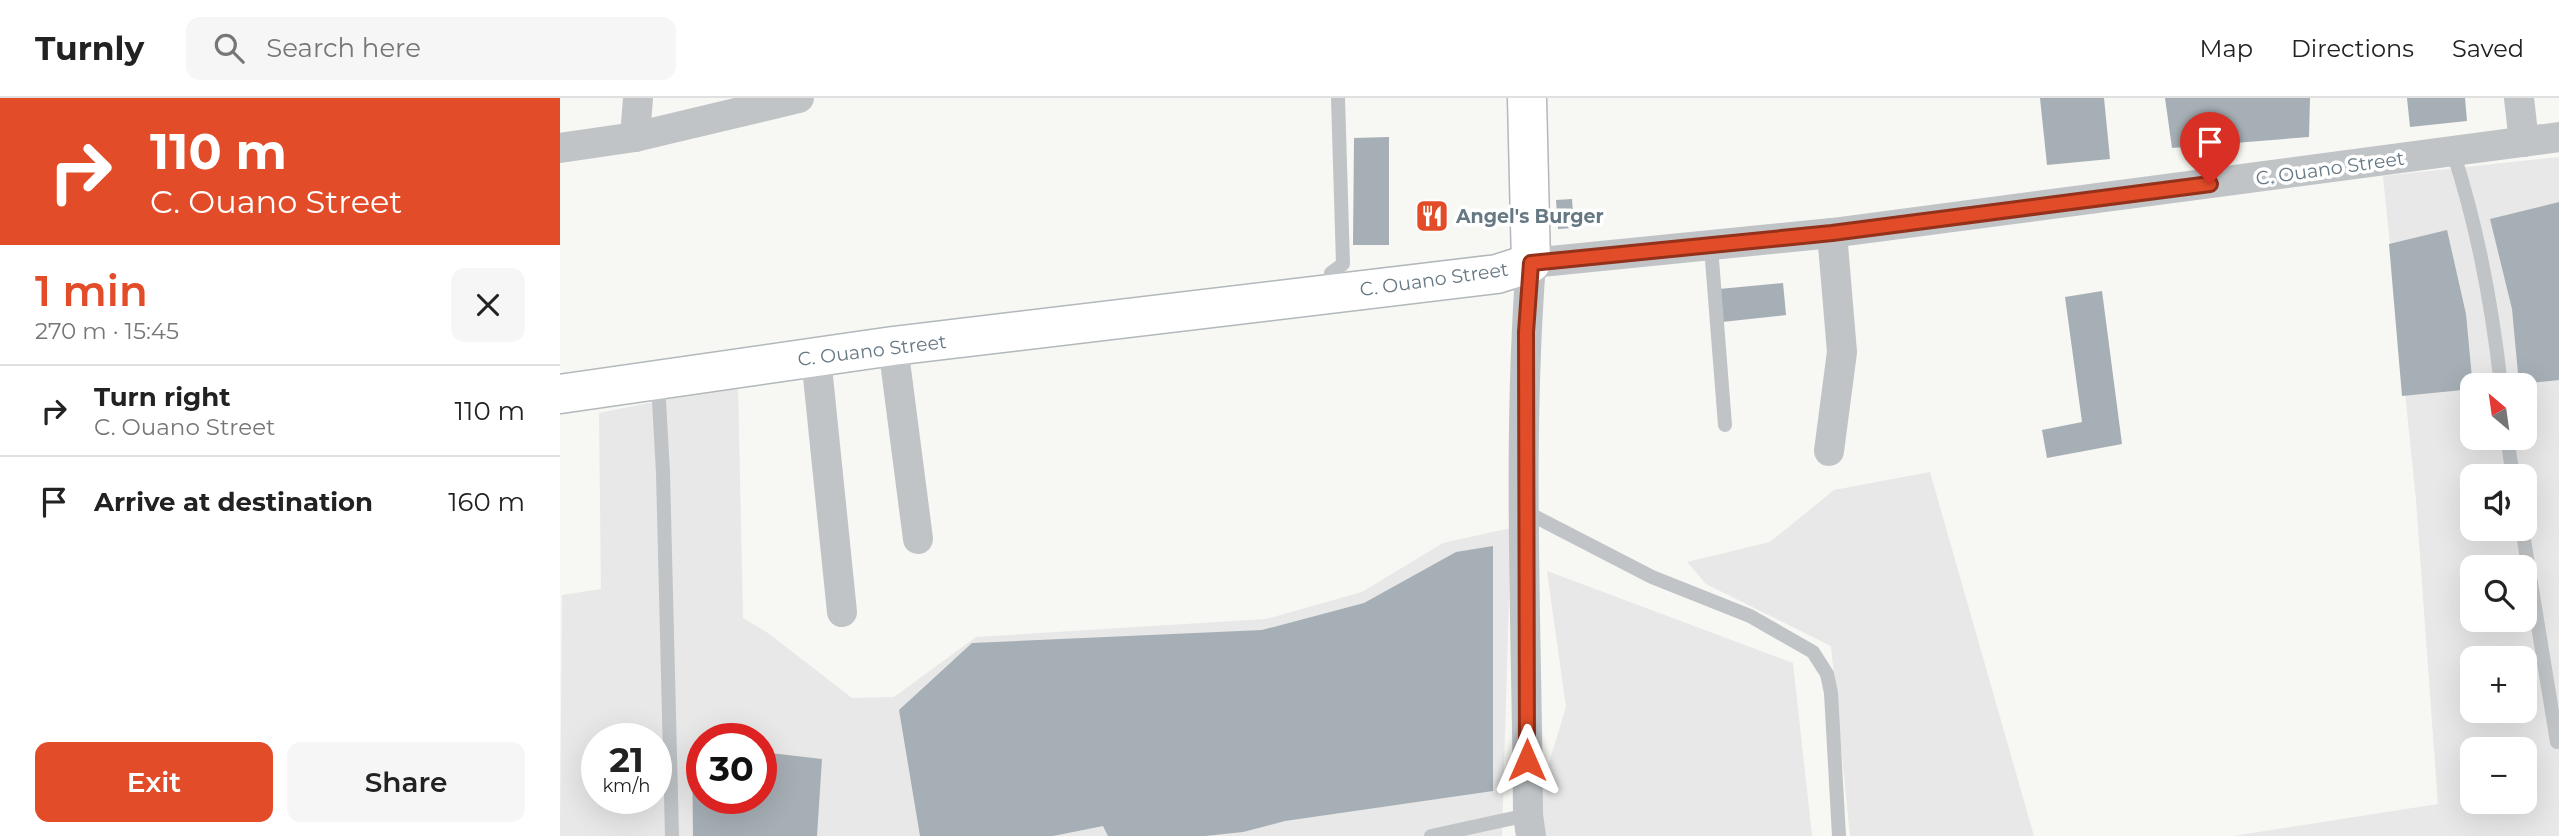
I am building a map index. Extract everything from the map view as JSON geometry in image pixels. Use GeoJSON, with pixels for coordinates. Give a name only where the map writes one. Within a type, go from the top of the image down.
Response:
{"type":"FeatureCollection","features":[{"type":"Feature","properties":{"kind":"street"},"geometry":{"type":"LineString","coordinates":[[635,137],[638,98]]}},
{"type":"Feature","properties":{"kind":"street"},"geometry":{"type":"LineString","coordinates":[[560,148],[635,137],[799,98]]}},
{"type":"Feature","properties":{"kind":"street"},"geometry":{"type":"LineString","coordinates":[[1527,98],[1531,263],[1526,332],[1529,825]]}},
{"type":"Feature","properties":{"kind":"street"},"geometry":{"type":"LineString","coordinates":[[2519,98],[2524,142]]}},
{"type":"Feature","properties":{"kind":"street","name":"C. Ouano Street"},"geometry":{"type":"LineString","coordinates":[[560,394],[1348,280],[1497,274],[1531,263],[1832,233],[2559,137]]}},
{"type":"Feature","properties":{"kind":"street"},"geometry":{"type":"LineString","coordinates":[[1829,451],[1842,352],[1832,233]]}},
{"type":"Feature","properties":{"kind":"street"},"geometry":{"type":"LineString","coordinates":[[894,346],[918,539]]}},
{"type":"Feature","properties":{"kind":"street"},"geometry":{"type":"LineString","coordinates":[[816,357],[842,612]]}},
{"type":"Feature","properties":{"kind":"lane"},"geometry":{"type":"LineString","coordinates":[[1338,98],[1348,280]]}},
{"type":"Feature","properties":{"kind":"lane"},"geometry":{"type":"LineString","coordinates":[[2453,152],[2469,200],[2491,300],[2500,373]]}},
{"type":"Feature","properties":{"kind":"lane"},"geometry":{"type":"LineString","coordinates":[[1711,247],[1725,425]]}},
{"type":"Feature","properties":{"kind":"lane"},"geometry":{"type":"LineString","coordinates":[[657,378],[663,473],[672,836]]}},
{"type":"Feature","properties":{"kind":"lane"},"geometry":{"type":"LineString","coordinates":[[1526,512],[1652,577],[1750,615],[1813,652],[1827,674],[1831,693],[1839,836]]}},
{"type":"Feature","properties":{"kind":"lane"},"geometry":{"type":"LineString","coordinates":[[2524,541],[2557,742]]}},
{"type":"Feature","properties":{"kind":"lane"},"geometry":{"type":"LineString","coordinates":[[1431,836],[1529,825]]}},
{"type":"Feature","properties":{"kind":"shaded area"},"geometry":{"type":"Polygon","coordinates":[[[2559,157],[2559,836],[2233,836],[2438,804],[2416,500],[2383,176],[2559,157]]]}},
{"type":"Feature","properties":{"kind":"shaded area"},"geometry":{"type":"Polygon","coordinates":[[[738,385],[743,618],[768,633],[852,698],[894,697],[976,637],[1266,619],[1362,592],[1443,543],[1511,528],[1502,836],[560,836],[562,595],[601,589],[599,413],[738,385]]]}},
{"type":"Feature","properties":{"kind":"shaded area"},"geometry":{"type":"Polygon","coordinates":[[[1930,472],[2034,836],[1850,836],[1831,646],[1706,584],[1687,562],[1770,542],[1834,490],[1930,472]]]}},
{"type":"Feature","properties":{"kind":"shaded area"},"geometry":{"type":"Polygon","coordinates":[[[1547,571],[1793,663],[1812,836],[1543,836],[1538,799],[1566,707],[1547,571]]]}},
{"type":"Feature","properties":{"kind":"building"},"geometry":{"type":"Polygon","coordinates":[[[2040,98],[2104,98],[2110,159],[2047,165],[2040,98]]]}},
{"type":"Feature","properties":{"kind":"building"},"geometry":{"type":"Polygon","coordinates":[[[2165,98],[2310,98],[2309,137],[2172,148],[2165,98]]]}},
{"type":"Feature","properties":{"kind":"building"},"geometry":{"type":"Polygon","coordinates":[[[2407,98],[2465,98],[2467,121],[2410,127],[2407,98]]]}},
{"type":"Feature","properties":{"kind":"building"},"geometry":{"type":"Polygon","coordinates":[[[1389,137],[1389,245],[1353,245],[1354,138],[1389,137]]]}},
{"type":"Feature","properties":{"kind":"building"},"geometry":{"type":"Polygon","coordinates":[[[1572,199],[1574,228],[1558,229],[1556,200],[1572,199]]]}},
{"type":"Feature","properties":{"kind":"building"},"geometry":{"type":"Polygon","coordinates":[[[2559,202],[2559,380],[2538,382],[2538,373],[2518,373],[2512,309],[2490,219],[2559,202]]]}},
{"type":"Feature","properties":{"kind":"building"},"geometry":{"type":"Polygon","coordinates":[[[2447,230],[2466,314],[2472,373],[2460,373],[2460,390],[2402,396],[2389,244],[2447,230]]]}},
{"type":"Feature","properties":{"kind":"building"},"geometry":{"type":"Polygon","coordinates":[[[1783,283],[1786,315],[1722,322],[1719,289],[1783,283]]]}},
{"type":"Feature","properties":{"kind":"building"},"geometry":{"type":"Polygon","coordinates":[[[2102,291],[2122,444],[2047,458],[2042,430],[2082,422],[2065,297],[2102,291]]]}},
{"type":"Feature","properties":{"kind":"building"},"geometry":{"type":"Polygon","coordinates":[[[1493,546],[1493,791],[1285,821],[1243,832],[1205,836],[1108,836],[1103,826],[1053,836],[920,836],[899,710],[972,643],[1262,630],[1364,603],[1456,552],[1493,546]]]}},
{"type":"Feature","properties":{"kind":"building"},"geometry":{"type":"Polygon","coordinates":[[[777,754],[822,759],[817,836],[693,836],[693,814],[777,814],[777,754]]]}},
{"type":"Feature","properties":{"kind":"place","name":"Angel's Burger"},"geometry":{"type":"Point","coordinates":[1432,216]}},
{"type":"Feature","properties":{"kind":"route"},"geometry":{"type":"LineString","coordinates":[[1527,760],[1526,332],[1531,263],[1832,233],[2210,184]]}}]}
